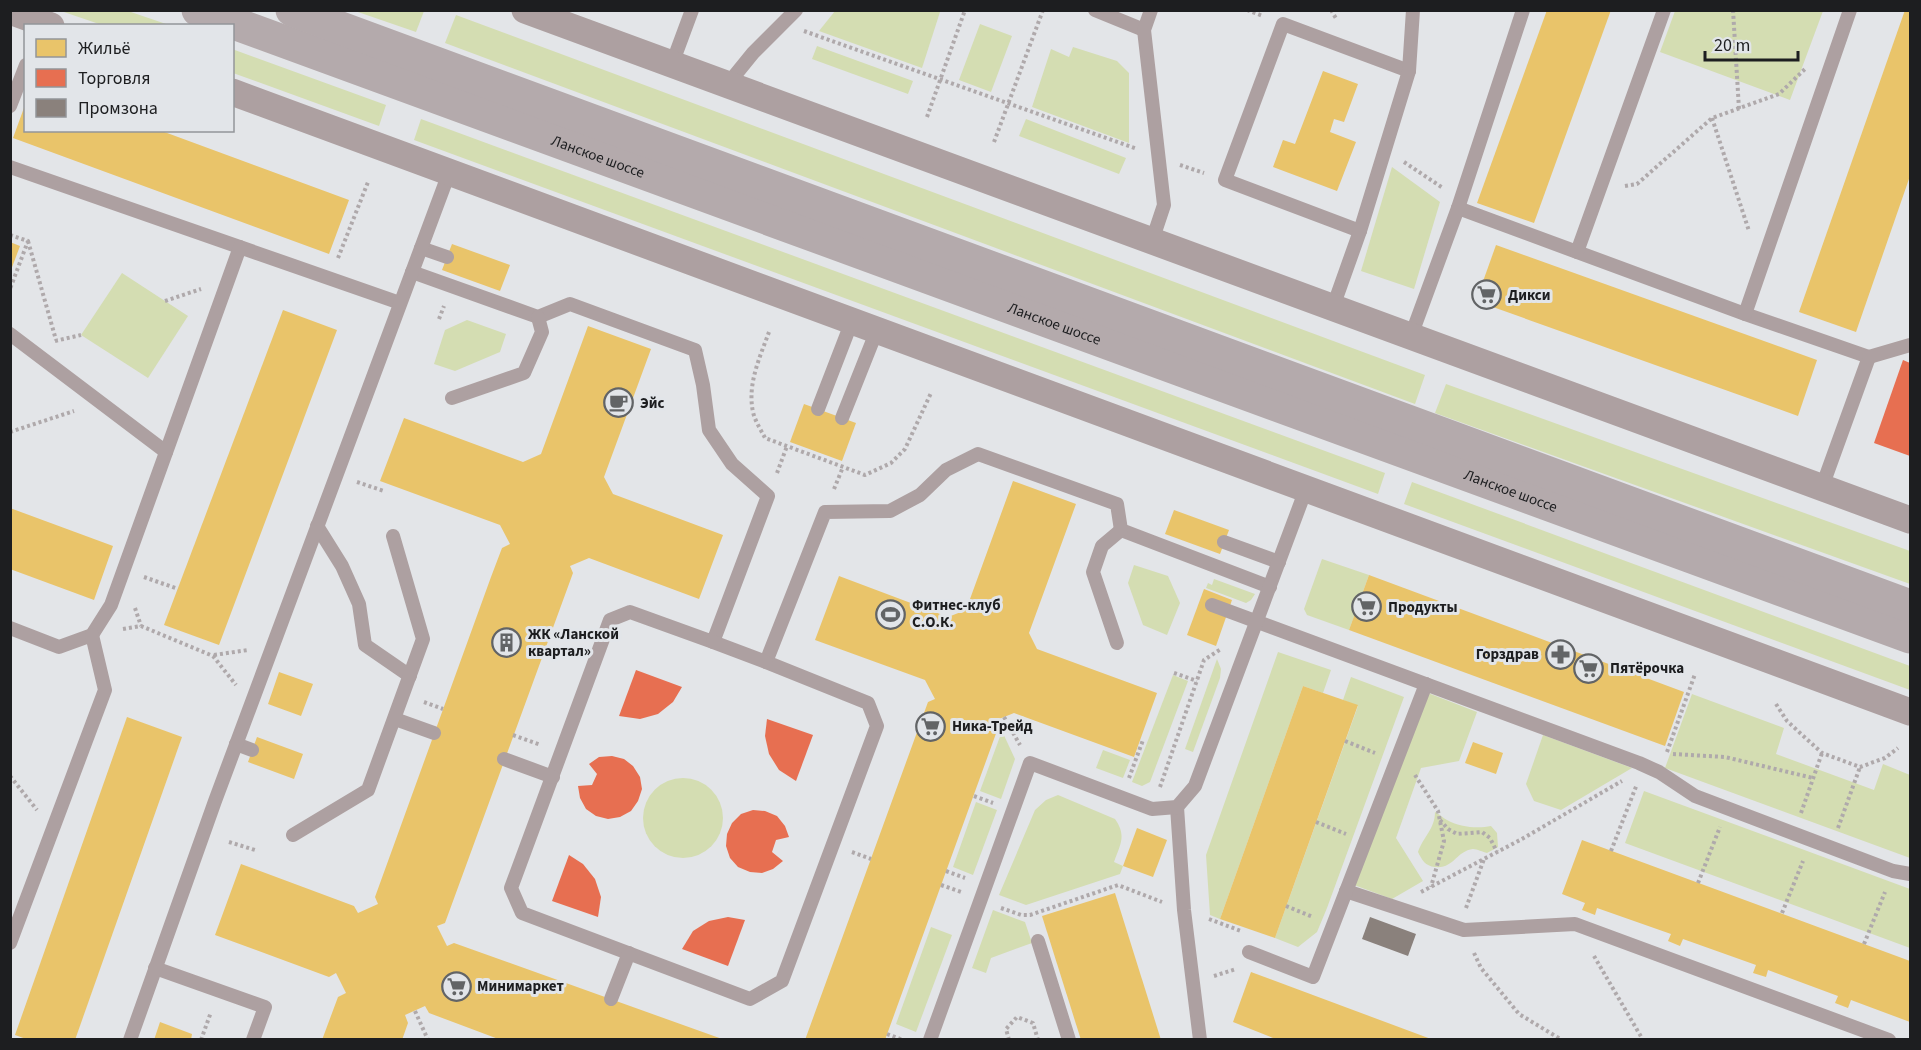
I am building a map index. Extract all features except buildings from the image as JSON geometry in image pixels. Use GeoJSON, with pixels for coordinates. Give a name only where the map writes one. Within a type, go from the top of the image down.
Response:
{"type":"FeatureCollection","features":[{"type":"Feature","properties":{"kind":"main road","name":"Ланское шоссе"},"geometry":{"type":"LineString","coordinates":[[198,10],[1911,637]]}},
{"type":"Feature","properties":{"kind":"main road","name":"Ланское шоссе"},"geometry":{"type":"LineString","coordinates":[[292,10],[1911,606]]}},
{"type":"Feature","properties":{"kind":"street"},"geometry":{"type":"LineString","coordinates":[[10,11],[46,24]]}},
{"type":"Feature","properties":{"kind":"street"},"geometry":{"type":"LineString","coordinates":[[534,12],[1911,520]]}},
{"type":"Feature","properties":{"kind":"street"},"geometry":{"type":"LineString","coordinates":[[234,93],[1911,712]]}},
{"type":"Feature","properties":{"kind":"lane"},"geometry":{"type":"LineString","coordinates":[[672,64],[692,10]]}},
{"type":"Feature","properties":{"kind":"lane"},"geometry":{"type":"LineString","coordinates":[[727,85],[753,53],[796,10]]}},
{"type":"Feature","properties":{"kind":"lane"},"geometry":{"type":"LineString","coordinates":[[1095,10],[1144,30]]}},
{"type":"Feature","properties":{"kind":"lane"},"geometry":{"type":"LineString","coordinates":[[1151,10],[1144,30],[1164,205],[1152,241]]}},
{"type":"Feature","properties":{"kind":"lane"},"geometry":{"type":"LineString","coordinates":[[1333,308],[1360,231],[1409,71],[1413,10]]}},
{"type":"Feature","properties":{"kind":"lane"},"geometry":{"type":"LineString","coordinates":[[1411,336],[1458,208],[1523,10]]}},
{"type":"Feature","properties":{"kind":"lane"},"geometry":{"type":"LineString","coordinates":[[1577,252],[1664,10]]}},
{"type":"Feature","properties":{"kind":"lane"},"geometry":{"type":"LineString","coordinates":[[1745,314],[1850,10]]}},
{"type":"Feature","properties":{"kind":"lane"},"geometry":{"type":"LineString","coordinates":[[1360,231],[1225,180],[1283,24],[1409,71]]}},
{"type":"Feature","properties":{"kind":"lane"},"geometry":{"type":"LineString","coordinates":[[10,106],[24,70]]}},
{"type":"Feature","properties":{"kind":"lane"},"geometry":{"type":"LineString","coordinates":[[10,167],[400,303]]}},
{"type":"Feature","properties":{"kind":"lane"},"geometry":{"type":"LineString","coordinates":[[130,1040],[236,744],[449,173]]}},
{"type":"Feature","properties":{"kind":"lane"},"geometry":{"type":"LineString","coordinates":[[1458,208],[1745,314],[1869,357],[1911,345]]}},
{"type":"Feature","properties":{"kind":"lane"},"geometry":{"type":"LineString","coordinates":[[10,628],[59,647],[92,635],[111,605],[240,247]]}},
{"type":"Feature","properties":{"kind":"lane"},"geometry":{"type":"LineString","coordinates":[[421,248],[447,257]]}},
{"type":"Feature","properties":{"kind":"lane"},"geometry":{"type":"LineString","coordinates":[[412,272],[538,317],[570,304],[695,350],[703,385],[709,430],[732,464],[768,496],[713,642]]}},
{"type":"Feature","properties":{"kind":"lane"},"geometry":{"type":"LineString","coordinates":[[452,398],[524,372],[542,332],[538,317]]}},
{"type":"Feature","properties":{"kind":"lane"},"geometry":{"type":"LineString","coordinates":[[818,409],[865,325]]}},
{"type":"Feature","properties":{"kind":"lane"},"geometry":{"type":"LineString","coordinates":[[842,418],[865,325]]}},
{"type":"Feature","properties":{"kind":"lane"},"geometry":{"type":"LineString","coordinates":[[10,334],[166,452]]}},
{"type":"Feature","properties":{"kind":"lane"},"geometry":{"type":"LineString","coordinates":[[1822,488],[1869,357]]}},
{"type":"Feature","properties":{"kind":"lane"},"geometry":{"type":"LineString","coordinates":[[766,662],[825,512],[890,511],[920,495],[946,470],[978,454],[1117,504],[1121,530]]}},
{"type":"Feature","properties":{"kind":"lane"},"geometry":{"type":"LineString","coordinates":[[1200,1040],[1184,910],[1177,807],[1195,786],[1306,489]]}},
{"type":"Feature","properties":{"kind":"lane"},"geometry":{"type":"LineString","coordinates":[[317,526],[342,566],[359,604],[365,645],[410,676]]}},
{"type":"Feature","properties":{"kind":"lane"},"geometry":{"type":"LineString","coordinates":[[1121,530],[1270,587]]}},
{"type":"Feature","properties":{"kind":"lane"},"geometry":{"type":"LineString","coordinates":[[1117,643],[1094,572],[1102,546],[1121,530]]}},
{"type":"Feature","properties":{"kind":"lane"},"geometry":{"type":"LineString","coordinates":[[293,834],[368,790],[423,639],[393,536]]}},
{"type":"Feature","properties":{"kind":"lane"},"geometry":{"type":"LineString","coordinates":[[1224,542],[1279,562]]}},
{"type":"Feature","properties":{"kind":"lane"},"geometry":{"type":"LineString","coordinates":[[1212,605],[1644,765],[1659,772],[1695,796],[1893,872],[1911,874]]}},
{"type":"Feature","properties":{"kind":"lane"},"geometry":{"type":"LineString","coordinates":[[630,612],[766,662],[868,703],[877,726],[782,981],[750,999],[522,913],[511,888],[610,620],[630,612]]}},
{"type":"Feature","properties":{"kind":"lane"},"geometry":{"type":"LineString","coordinates":[[10,943],[105,690],[92,635]]}},
{"type":"Feature","properties":{"kind":"lane"},"geometry":{"type":"LineString","coordinates":[[1249,952],[1313,977],[1426,684]]}},
{"type":"Feature","properties":{"kind":"lane"},"geometry":{"type":"LineString","coordinates":[[395,719],[434,734]]}},
{"type":"Feature","properties":{"kind":"lane"},"geometry":{"type":"LineString","coordinates":[[236,744],[252,750]]}},
{"type":"Feature","properties":{"kind":"lane"},"geometry":{"type":"LineString","coordinates":[[504,759],[553,777]]}},
{"type":"Feature","properties":{"kind":"lane"},"geometry":{"type":"LineString","coordinates":[[930,1040],[1030,763],[1152,809],[1177,807]]}},
{"type":"Feature","properties":{"kind":"lane"},"geometry":{"type":"LineString","coordinates":[[1346,891],[1461,929],[1575,924],[1889,1040]]}},
{"type":"Feature","properties":{"kind":"lane"},"geometry":{"type":"LineString","coordinates":[[1038,941],[1069,1040]]}},
{"type":"Feature","properties":{"kind":"lane"},"geometry":{"type":"LineString","coordinates":[[611,999],[629,953]]}},
{"type":"Feature","properties":{"kind":"lane"},"geometry":{"type":"LineString","coordinates":[[155,968],[265,1007],[253,1040]]}},
{"type":"Feature","properties":{"kind":"path"},"geometry":{"type":"LineString","coordinates":[[927,117],[965,10]]}},
{"type":"Feature","properties":{"kind":"path"},"geometry":{"type":"LineString","coordinates":[[994,142],[1043,10]]}},
{"type":"Feature","properties":{"kind":"path"},"geometry":{"type":"LineString","coordinates":[[1733,10],[1739,108]]}},
{"type":"Feature","properties":{"kind":"path"},"geometry":{"type":"LineString","coordinates":[[783,24],[1138,150]]}},
{"type":"Feature","properties":{"kind":"path"},"geometry":{"type":"LineString","coordinates":[[1598,191],[1637,184],[1712,118],[1779,94],[1843,31]]}},
{"type":"Feature","properties":{"kind":"path"},"geometry":{"type":"LineString","coordinates":[[1712,118],[1760,266]]}},
{"type":"Feature","properties":{"kind":"path"},"geometry":{"type":"LineString","coordinates":[[1385,150],[1444,189],[1458,208]]}},
{"type":"Feature","properties":{"kind":"path"},"geometry":{"type":"LineString","coordinates":[[1171,161],[1225,180]]}},
{"type":"Feature","properties":{"kind":"path"},"geometry":{"type":"LineString","coordinates":[[330,279],[368,182]]}},
{"type":"Feature","properties":{"kind":"path"},"geometry":{"type":"LineString","coordinates":[[10,235],[28,242]]}},
{"type":"Feature","properties":{"kind":"path"},"geometry":{"type":"LineString","coordinates":[[10,289],[28,242]]}},
{"type":"Feature","properties":{"kind":"path"},"geometry":{"type":"LineString","coordinates":[[28,242],[65,376]]}},
{"type":"Feature","properties":{"kind":"path"},"geometry":{"type":"LineString","coordinates":[[165,301],[229,280]]}},
{"type":"Feature","properties":{"kind":"path"},"geometry":{"type":"LineString","coordinates":[[769,332],[756,369],[752,393],[753,412],[765,438],[865,475],[891,463],[905,449],[932,393]]}},
{"type":"Feature","properties":{"kind":"path"},"geometry":{"type":"LineString","coordinates":[[10,432],[100,402]]}},
{"type":"Feature","properties":{"kind":"path"},"geometry":{"type":"LineString","coordinates":[[359,482],[384,491]]}},
{"type":"Feature","properties":{"kind":"path"},"geometry":{"type":"LineString","coordinates":[[123,570],[178,589]]}},
{"type":"Feature","properties":{"kind":"path"},"geometry":{"type":"LineString","coordinates":[[92,635],[141,626],[213,656],[251,704]]}},
{"type":"Feature","properties":{"kind":"path"},"geometry":{"type":"LineString","coordinates":[[1158,794],[1204,660],[1229,644]]}},
{"type":"Feature","properties":{"kind":"path"},"geometry":{"type":"LineString","coordinates":[[213,656],[273,646]]}},
{"type":"Feature","properties":{"kind":"path"},"geometry":{"type":"LineString","coordinates":[[1174,673],[1197,681]]}},
{"type":"Feature","properties":{"kind":"path"},"geometry":{"type":"LineString","coordinates":[[1695,674],[1666,753],[1725,757],[1813,778]]}},
{"type":"Feature","properties":{"kind":"path"},"geometry":{"type":"LineString","coordinates":[[1776,704],[1787,721],[1822,753],[1860,767],[1886,758],[1898,748]]}},
{"type":"Feature","properties":{"kind":"path"},"geometry":{"type":"LineString","coordinates":[[1004,717],[1023,753]]}},
{"type":"Feature","properties":{"kind":"path"},"geometry":{"type":"LineString","coordinates":[[1126,784],[1143,740]]}},
{"type":"Feature","properties":{"kind":"path"},"geometry":{"type":"LineString","coordinates":[[1345,741],[1398,756],[1438,811],[1444,841],[1431,887]]}},
{"type":"Feature","properties":{"kind":"path"},"geometry":{"type":"LineString","coordinates":[[1793,834],[1822,753]]}},
{"type":"Feature","properties":{"kind":"path"},"geometry":{"type":"LineString","coordinates":[[1611,851],[1644,765]]}},
{"type":"Feature","properties":{"kind":"path"},"geometry":{"type":"LineString","coordinates":[[1831,848],[1860,767]]}},
{"type":"Feature","properties":{"kind":"path"},"geometry":{"type":"LineString","coordinates":[[10,776],[53,829]]}},
{"type":"Feature","properties":{"kind":"path"},"geometry":{"type":"LineString","coordinates":[[1395,907],[1628,777],[1640,779]]}},
{"type":"Feature","properties":{"kind":"path"},"geometry":{"type":"LineString","coordinates":[[1698,883],[1727,808]]}},
{"type":"Feature","properties":{"kind":"path"},"geometry":{"type":"LineString","coordinates":[[1440,819],[1448,829],[1457,834],[1482,832],[1490,838],[1497,852]]}},
{"type":"Feature","properties":{"kind":"path"},"geometry":{"type":"LineString","coordinates":[[1316,822],[1365,842]]}},
{"type":"Feature","properties":{"kind":"path"},"geometry":{"type":"LineString","coordinates":[[1782,914],[1811,840]]}},
{"type":"Feature","properties":{"kind":"path"},"geometry":{"type":"LineString","coordinates":[[229,842],[255,850]]}},
{"type":"Feature","properties":{"kind":"path"},"geometry":{"type":"LineString","coordinates":[[1484,859],[1461,929],[1481,968],[1519,1014],[1562,1040]]}},
{"type":"Feature","properties":{"kind":"path"},"geometry":{"type":"LineString","coordinates":[[946,871],[966,878]]}},
{"type":"Feature","properties":{"kind":"path"},"geometry":{"type":"LineString","coordinates":[[1864,944],[1893,872]]}},
{"type":"Feature","properties":{"kind":"path"},"geometry":{"type":"LineString","coordinates":[[995,905],[1021,915],[1030,915],[1118,885],[1154,899]]}},
{"type":"Feature","properties":{"kind":"path"},"geometry":{"type":"LineString","coordinates":[[1184,910],[1255,936],[1244,966],[1194,983]]}},
{"type":"Feature","properties":{"kind":"path"},"geometry":{"type":"LineString","coordinates":[[1575,924],[1643,1040]]}},
{"type":"Feature","properties":{"kind":"path"},"geometry":{"type":"LineString","coordinates":[[201,1040],[218,991]]}},
{"type":"Feature","properties":{"kind":"path"},"geometry":{"type":"LineString","coordinates":[[415,1011],[428,1040]]}},
{"type":"Feature","properties":{"kind":"path"},"geometry":{"type":"LineString","coordinates":[[1009,1040],[1006,1029],[1017,1017],[1033,1023],[1038,1040]]}},
{"type":"Feature","properties":{"kind":"path"},"geometry":{"type":"LineString","coordinates":[[887,1034],[903,1040]]}},
{"type":"Feature","properties":{"kind":"green space"},"geometry":{"type":"Polygon","coordinates":[[[938,10],[940,12],[922,68],[819,31],[835,11],[938,10]]]}},
{"type":"Feature","properties":{"kind":"green space"},"geometry":{"type":"Polygon","coordinates":[[[1675,10],[1823,11],[1790,100],[1660,52],[1675,10]]]}},
{"type":"Feature","properties":{"kind":"green space"},"geometry":{"type":"Polygon","coordinates":[[[61,11],[128,11],[166,24],[99,24],[61,11]]]}},
{"type":"Feature","properties":{"kind":"green space"},"geometry":{"type":"Polygon","coordinates":[[[355,11],[424,11],[416,32],[355,11]]]}},
{"type":"Feature","properties":{"kind":"green space"},"geometry":{"type":"Polygon","coordinates":[[[456,15],[1425,375],[1415,404],[445,43],[456,15]]]}},
{"type":"Feature","properties":{"kind":"green space"},"geometry":{"type":"Polygon","coordinates":[[[980,24],[1012,36],[991,92],[959,80],[980,24]]]}},
{"type":"Feature","properties":{"kind":"green space"},"geometry":{"type":"Polygon","coordinates":[[[817,46],[913,81],[908,94],[812,59],[817,46]]]}},
{"type":"Feature","properties":{"kind":"green space"},"geometry":{"type":"Polygon","coordinates":[[[1073,47],[1117,61],[1129,73],[1129,143],[1032,107],[1051,49],[1069,57],[1073,47]]]}},
{"type":"Feature","properties":{"kind":"green space"},"geometry":{"type":"Polygon","coordinates":[[[234,50],[386,105],[379,126],[234,73],[234,50]]]}},
{"type":"Feature","properties":{"kind":"green space"},"geometry":{"type":"Polygon","coordinates":[[[421,119],[1385,473],[1378,494],[414,140],[421,119]]]}},
{"type":"Feature","properties":{"kind":"green space"},"geometry":{"type":"Polygon","coordinates":[[[1026,119],[1126,158],[1119,174],[1019,136],[1026,119]]]}},
{"type":"Feature","properties":{"kind":"green space"},"geometry":{"type":"Polygon","coordinates":[[[1392,167],[1440,202],[1414,289],[1361,271],[1392,167]]]}},
{"type":"Feature","properties":{"kind":"green space"},"geometry":{"type":"Polygon","coordinates":[[[122,273],[188,316],[148,378],[81,335],[122,273]]]}},
{"type":"Feature","properties":{"kind":"green space"},"geometry":{"type":"Polygon","coordinates":[[[467,320],[506,334],[500,352],[455,371],[434,364],[445,330],[467,320]]]}},
{"type":"Feature","properties":{"kind":"green space"},"geometry":{"type":"Polygon","coordinates":[[[1446,384],[1910,551],[1910,584],[1435,413],[1446,384]]]}},
{"type":"Feature","properties":{"kind":"green space"},"geometry":{"type":"Polygon","coordinates":[[[1412,482],[1910,666],[1910,690],[1404,504],[1412,482]]]}},
{"type":"Feature","properties":{"kind":"green space"},"geometry":{"type":"Polygon","coordinates":[[[1322,559],[1369,575],[1349,630],[1307,615],[1304,609],[1322,559]]]}},
{"type":"Feature","properties":{"kind":"green space"},"geometry":{"type":"Polygon","coordinates":[[[1134,565],[1168,576],[1180,603],[1167,635],[1143,625],[1128,583],[1134,565]]]}},
{"type":"Feature","properties":{"kind":"green space"},"geometry":{"type":"Polygon","coordinates":[[[1214,579],[1255,594],[1246,603],[1206,588],[1208,583],[1212,585],[1214,579]]]}},
{"type":"Feature","properties":{"kind":"green space"},"geometry":{"type":"Polygon","coordinates":[[[1278,652],[1331,670],[1323,693],[1303,686],[1220,919],[1210,915],[1206,855],[1278,652]]]}},
{"type":"Feature","properties":{"kind":"green space"},"geometry":{"type":"Polygon","coordinates":[[[1217,659],[1221,669],[1220,678],[1193,752],[1185,749],[1217,659]]]}},
{"type":"Feature","properties":{"kind":"green space"},"geometry":{"type":"Polygon","coordinates":[[[1173,675],[1188,681],[1150,782],[1142,786],[1132,782],[1173,675]]]}},
{"type":"Feature","properties":{"kind":"green space"},"geometry":{"type":"Polygon","coordinates":[[[1351,677],[1404,697],[1317,932],[1298,947],[1275,938],[1358,706],[1343,700],[1351,677]]]}},
{"type":"Feature","properties":{"kind":"green space"},"geometry":{"type":"Polygon","coordinates":[[[1428,693],[1477,712],[1459,761],[1421,768],[1396,838],[1423,881],[1392,899],[1354,885],[1428,693]]]}},
{"type":"Feature","properties":{"kind":"green space"},"geometry":{"type":"Polygon","coordinates":[[[1692,694],[1784,728],[1776,754],[1874,790],[1883,764],[1910,775],[1910,858],[1665,768],[1692,694]]]}},
{"type":"Feature","properties":{"kind":"green space"},"geometry":{"type":"Polygon","coordinates":[[[1002,731],[1015,759],[1001,799],[980,791],[1002,731]]]}},
{"type":"Feature","properties":{"kind":"green space"},"geometry":{"type":"Polygon","coordinates":[[[1543,735],[1632,768],[1561,810],[1534,801],[1526,784],[1543,735]]]}},
{"type":"Feature","properties":{"kind":"green space"},"geometry":{"type":"Polygon","coordinates":[[[1103,750],[1130,760],[1123,778],[1096,768],[1103,750]]]}},
{"type":"Feature","properties":{"kind":"green space"},"geometry":{"type":"Polygon","coordinates":[[[675,778],[691,778],[705,784],[717,796],[723,810],[723,826],[717,840],[705,852],[691,858],[675,858],[661,852],[649,840],[643,826],[643,810],[649,796],[661,784],[675,778]]]}},
{"type":"Feature","properties":{"kind":"green space"},"geometry":{"type":"Polygon","coordinates":[[[1644,791],[1910,889],[1910,948],[1625,843],[1644,791]]]}},
{"type":"Feature","properties":{"kind":"green space"},"geometry":{"type":"Polygon","coordinates":[[[1058,795],[1115,819],[1122,836],[1114,862],[1123,866],[1120,874],[1026,905],[999,895],[1035,810],[1046,800],[1058,795]]]}},
{"type":"Feature","properties":{"kind":"green space"},"geometry":{"type":"Polygon","coordinates":[[[976,802],[997,810],[973,875],[953,867],[976,802]]]}},
{"type":"Feature","properties":{"kind":"green space"},"geometry":{"type":"Polygon","coordinates":[[[1435,812],[1463,826],[1491,826],[1497,833],[1498,847],[1487,853],[1475,849],[1467,850],[1451,863],[1441,867],[1426,864],[1418,852],[1431,828],[1435,812]]]}},
{"type":"Feature","properties":{"kind":"green space"},"geometry":{"type":"Polygon","coordinates":[[[993,910],[1025,922],[1032,943],[991,958],[986,973],[972,968],[993,910]]]}},
{"type":"Feature","properties":{"kind":"green space"},"geometry":{"type":"Polygon","coordinates":[[[931,927],[952,935],[916,1032],[896,1024],[931,927]]]}},
{"type":"Feature","properties":{"kind":"place","name":"Дикси"},"geometry":{"type":"Point","coordinates":[1487,295]}},
{"type":"Feature","properties":{"kind":"place","name":"Эйс"},"geometry":{"type":"Point","coordinates":[619,403]}},
{"type":"Feature","properties":{"kind":"place","name":"Продукты"},"geometry":{"type":"Point","coordinates":[1367,607]}},
{"type":"Feature","properties":{"kind":"place","name":"Фитнес-клуб С.О.К."},"geometry":{"type":"Point","coordinates":[891,614]}},
{"type":"Feature","properties":{"kind":"place","name":"ЖК «Ланской квартал»"},"geometry":{"type":"Point","coordinates":[507,643]}},
{"type":"Feature","properties":{"kind":"place","name":"Горздрав"},"geometry":{"type":"Point","coordinates":[1560,654]}},
{"type":"Feature","properties":{"kind":"place","name":"Пятёрочка"},"geometry":{"type":"Point","coordinates":[1589,668]}},
{"type":"Feature","properties":{"kind":"place","name":"Ника-Трейд"},"geometry":{"type":"Point","coordinates":[931,726]}},
{"type":"Feature","properties":{"kind":"place","name":"Минимаркет"},"geometry":{"type":"Point","coordinates":[456,986]}}]}
